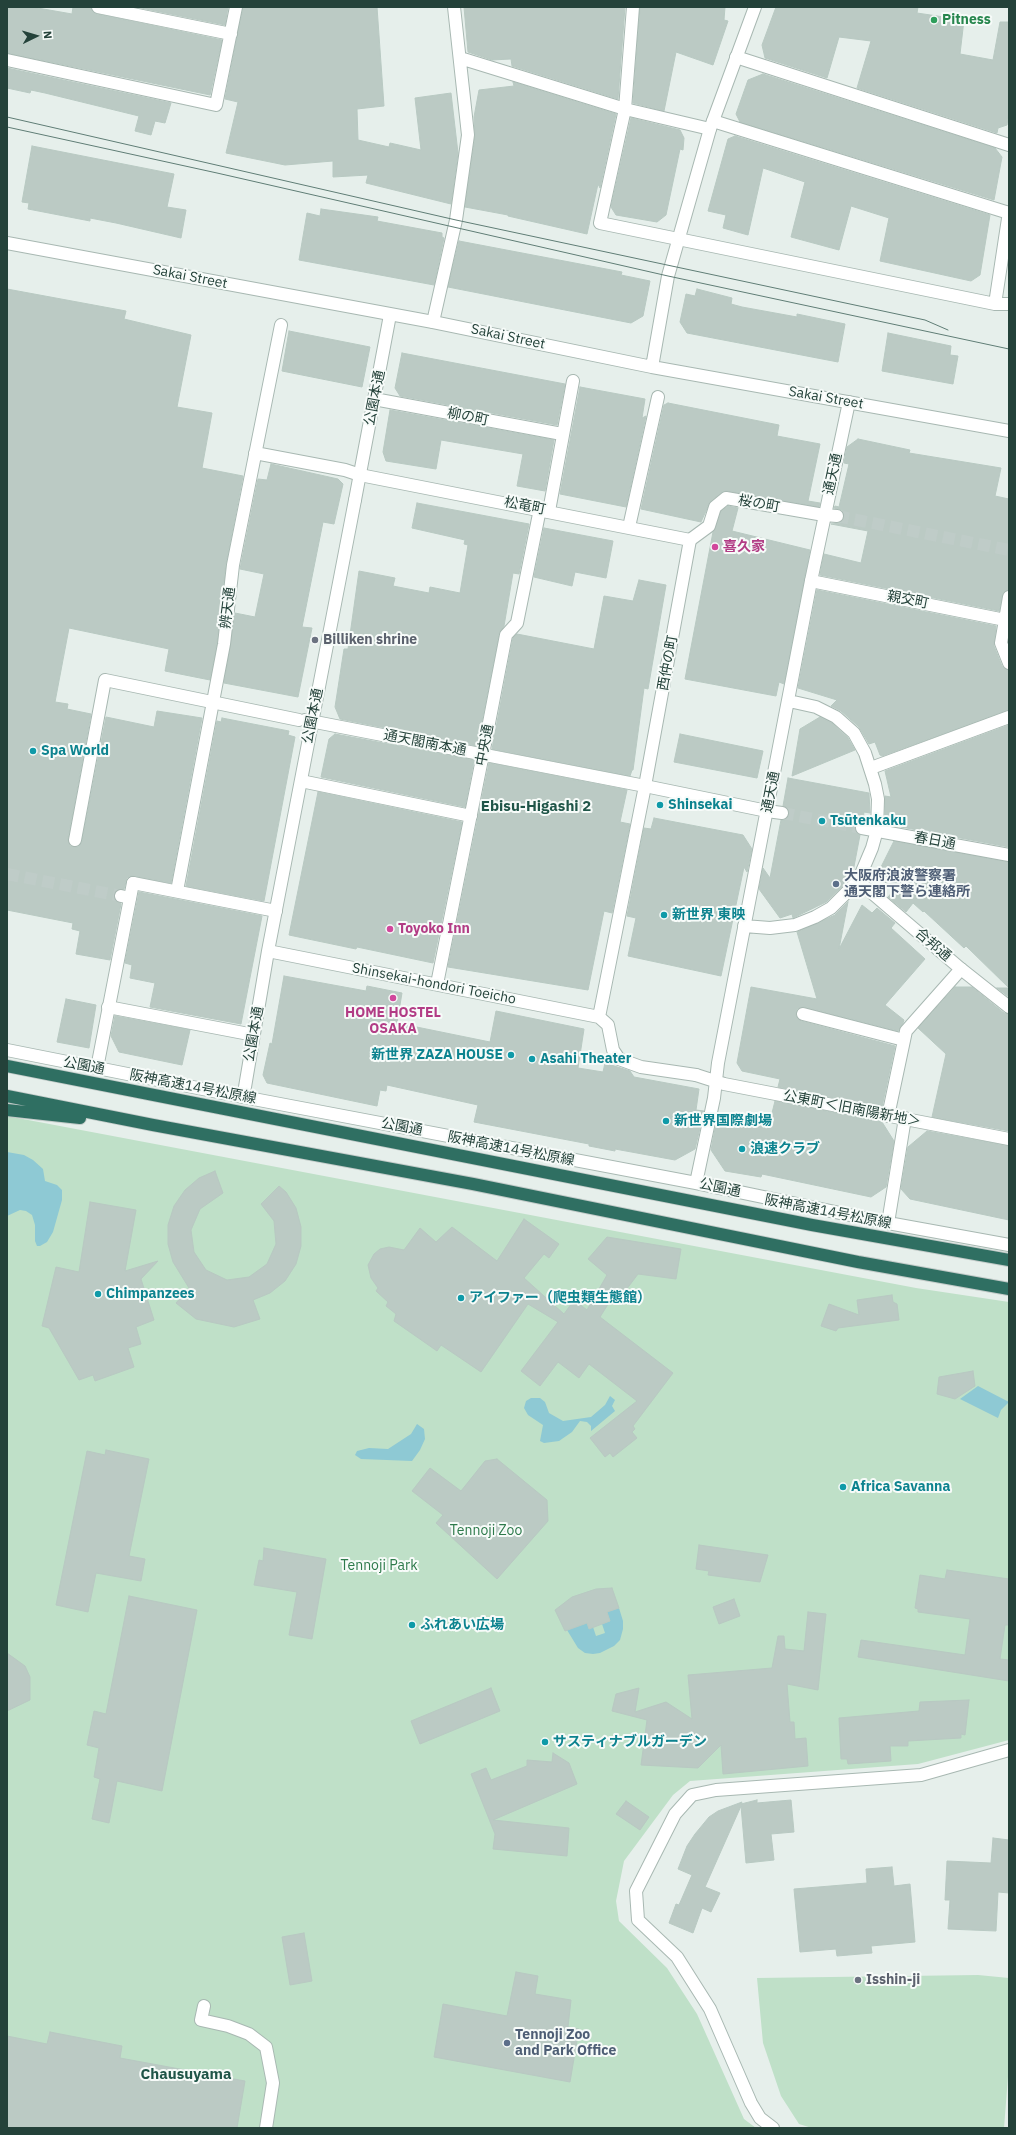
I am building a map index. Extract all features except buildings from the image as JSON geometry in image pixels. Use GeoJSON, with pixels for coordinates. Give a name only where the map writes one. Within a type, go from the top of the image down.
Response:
{"type":"FeatureCollection","features":[{"type":"Feature","properties":{"kind":"highway","name":"阪神高速14号松原線"},"geometry":{"type":"LineString","coordinates":[[7,1066],[470,1156],[812,1225],[1009,1260]]}},
{"type":"Feature","properties":{"kind":"highway"},"geometry":{"type":"LineString","coordinates":[[7,1096],[153,1125],[473,1184],[850,1260],[1009,1289]]}},
{"type":"Feature","properties":{"kind":"highway"},"geometry":{"type":"LineString","coordinates":[[7,1110],[153,1125]]}},
{"type":"Feature","properties":{"kind":"street"},"geometry":{"type":"LineString","coordinates":[[98,7],[231,34]]}},
{"type":"Feature","properties":{"kind":"street"},"geometry":{"type":"LineString","coordinates":[[7,60],[216,105],[236,7]]}},
{"type":"Feature","properties":{"kind":"street"},"geometry":{"type":"LineString","coordinates":[[433,322],[456,220],[468,135],[454,7]]}},
{"type":"Feature","properties":{"kind":"street"},"geometry":{"type":"LineString","coordinates":[[633,7],[625,109],[600,223],[995,304],[1009,304]]}},
{"type":"Feature","properties":{"kind":"street"},"geometry":{"type":"LineString","coordinates":[[652,366],[668,276],[711,125],[755,7]]}},
{"type":"Feature","properties":{"kind":"street"},"geometry":{"type":"LineString","coordinates":[[736,57],[1009,145]]}},
{"type":"Feature","properties":{"kind":"street"},"geometry":{"type":"LineString","coordinates":[[460,58],[625,109],[711,125],[1009,212],[995,304]]}},
{"type":"Feature","properties":{"kind":"street","name":"Sakai Street"},"geometry":{"type":"LineString","coordinates":[[7,243],[433,322],[652,366],[1009,431]]}},
{"type":"Feature","properties":{"kind":"street","name":"公園本通"},"geometry":{"type":"LineString","coordinates":[[245,1087],[268,951],[390,315]]}},
{"type":"Feature","properties":{"kind":"street","name":"辨天通"},"geometry":{"type":"LineString","coordinates":[[177,891],[224,644],[233,565],[254,453],[281,325]]}},
{"type":"Feature","properties":{"kind":"street","name":"中央通"},"geometry":{"type":"LineString","coordinates":[[437,984],[506,635],[517,623],[545,510],[572,381]]}},
{"type":"Feature","properties":{"kind":"street"},"geometry":{"type":"LineString","coordinates":[[629,527],[658,398]]}},
{"type":"Feature","properties":{"kind":"street","name":"柳の町"},"geometry":{"type":"LineString","coordinates":[[374,399],[562,434]]}},
{"type":"Feature","properties":{"kind":"street","name":"通天通"},"geometry":{"type":"LineString","coordinates":[[696,1183],[811,581],[849,402]]}},
{"type":"Feature","properties":{"kind":"street","name":"松竜町"},"geometry":{"type":"LineString","coordinates":[[254,453],[690,540]]}},
{"type":"Feature","properties":{"kind":"street","name":"桜の町"},"geometry":{"type":"LineString","coordinates":[[690,540],[709,526],[715,507],[726,498],[837,516]]}},
{"type":"Feature","properties":{"kind":"street","name":"西仲の町"},"geometry":{"type":"LineString","coordinates":[[599,1017],[645,786],[690,540]]}},
{"type":"Feature","properties":{"kind":"street","name":"親交町"},"geometry":{"type":"LineString","coordinates":[[811,581],[1005,620]]}},
{"type":"Feature","properties":{"kind":"street"},"geometry":{"type":"LineString","coordinates":[[1009,597],[1001,643],[1009,663]]}},
{"type":"Feature","properties":{"kind":"street","name":"通天閣南本通"},"geometry":{"type":"LineString","coordinates":[[75,840],[105,680],[213,701],[299,720],[312,721],[782,813]]}},
{"type":"Feature","properties":{"kind":"street"},"geometry":{"type":"LineString","coordinates":[[744,926],[770,928],[794,925],[815,917],[831,908],[858,881],[872,848],[877,830],[878,799],[872,768],[854,733],[836,717],[816,707],[789,701]]}},
{"type":"Feature","properties":{"kind":"street"},"geometry":{"type":"LineString","coordinates":[[872,768],[1009,717]]}},
{"type":"Feature","properties":{"kind":"street"},"geometry":{"type":"LineString","coordinates":[[301,781],[471,816]]}},
{"type":"Feature","properties":{"kind":"street","name":"春日通"},"geometry":{"type":"LineString","coordinates":[[862,828],[1009,855]]}},
{"type":"Feature","properties":{"kind":"street","name":"合邦通"},"geometry":{"type":"LineString","coordinates":[[858,881],[961,969],[1009,1007]]}},
{"type":"Feature","properties":{"kind":"street"},"geometry":{"type":"LineString","coordinates":[[97,1068],[125,897],[133,883],[276,911]]}},
{"type":"Feature","properties":{"kind":"street","name":"Shinsekai-hondori Toeicho"},"geometry":{"type":"LineString","coordinates":[[268,951],[599,1017]]}},
{"type":"Feature","properties":{"kind":"street"},"geometry":{"type":"LineString","coordinates":[[888,1116],[906,1031],[961,969]]}},
{"type":"Feature","properties":{"kind":"street"},"geometry":{"type":"LineString","coordinates":[[108,1007],[254,1035]]}},
{"type":"Feature","properties":{"kind":"street"},"geometry":{"type":"LineString","coordinates":[[803,1014],[904,1040]]}},
{"type":"Feature","properties":{"kind":"street","name":"公東町＜旧南陽新地＞"},"geometry":{"type":"LineString","coordinates":[[599,1017],[608,1025],[613,1050],[619,1059],[641,1067],[696,1075],[724,1084],[1009,1139]]}},
{"type":"Feature","properties":{"kind":"street","name":"公園通"},"geometry":{"type":"LineString","coordinates":[[7,1050],[696,1183],[888,1223],[1009,1245]]}},
{"type":"Feature","properties":{"kind":"street"},"geometry":{"type":"LineString","coordinates":[[888,1223],[905,1118]]}},
{"type":"Feature","properties":{"kind":"street"},"geometry":{"type":"LineString","coordinates":[[772,2128],[760,2118],[751,2103],[710,2009],[677,1957],[638,1920],[636,1892],[675,1814],[692,1795],[716,1790],[921,1775],[1009,1750]]}},
{"type":"Feature","properties":{"kind":"street"},"geometry":{"type":"LineString","coordinates":[[204,2006],[201,2020],[228,2026],[249,2034],[266,2047],[273,2083],[266,2128]]}},
{"type":"Feature","properties":{"kind":"green space","name":"Tennoji Park"},"geometry":{"type":"Polygon","coordinates":[[[7,1116],[916,1288],[1009,1302],[1009,1740],[918,1764],[690,1781],[673,1795],[624,1861],[616,1901],[619,1921],[667,1968],[697,2014],[744,2119],[756,2128],[7,2128],[7,1116]]]}},
{"type":"Feature","properties":{"kind":"green space"},"geometry":{"type":"Polygon","coordinates":[[[978,1975],[1009,1978],[1009,2064],[1004,2128],[812,2128],[799,2124],[781,2096],[763,2043],[757,1978],[978,1975]]]}},
{"type":"Feature","properties":{"kind":"water"},"geometry":{"type":"Polygon","coordinates":[[[7,1152],[24,1155],[33,1160],[43,1169],[45,1181],[57,1185],[62,1190],[62,1200],[53,1232],[47,1242],[40,1246],[37,1246],[35,1241],[35,1225],[32,1215],[26,1211],[20,1210],[7,1216],[7,1152]]]}},
{"type":"Feature","properties":{"kind":"water"},"geometry":{"type":"Polygon","coordinates":[[[978,1386],[1009,1402],[1001,1410],[998,1418],[960,1399],[978,1386]]]}},
{"type":"Feature","properties":{"kind":"water"},"geometry":{"type":"Polygon","coordinates":[[[610,1396],[615,1400],[612,1406],[615,1411],[591,1431],[591,1426],[587,1422],[580,1421],[572,1432],[559,1441],[544,1443],[540,1441],[543,1425],[528,1415],[524,1408],[526,1401],[531,1398],[540,1398],[545,1402],[549,1413],[563,1421],[591,1417],[605,1405],[610,1396]]]}},
{"type":"Feature","properties":{"kind":"water"},"geometry":{"type":"Polygon","coordinates":[[[417,1424],[424,1429],[425,1439],[420,1450],[412,1461],[361,1459],[355,1455],[357,1451],[369,1448],[388,1449],[411,1434],[417,1424]]]}},
{"type":"Feature","properties":{"kind":"water"},"geometry":{"type":"Polygon","coordinates":[[[619,1608],[623,1621],[623,1629],[620,1640],[614,1646],[600,1653],[593,1654],[585,1653],[578,1648],[567,1630],[587,1623],[589,1628],[593,1627],[596,1636],[605,1633],[602,1624],[610,1621],[607,1612],[619,1608]]]}},
{"type":"Feature","properties":{"kind":"tunnel"},"geometry":{"type":"LineString","coordinates":[[837,516],[1009,550]]}},
{"type":"Feature","properties":{"kind":"tunnel"},"geometry":{"type":"LineString","coordinates":[[782,813],[862,828]]}},
{"type":"Feature","properties":{"kind":"tunnel"},"geometry":{"type":"LineString","coordinates":[[7,874],[121,896]]}},
{"type":"Feature","properties":{"kind":"tram line"},"geometry":{"type":"LineString","coordinates":[[7,117],[456,220],[925,320],[948,330]]}},
{"type":"Feature","properties":{"kind":"tram line"},"geometry":{"type":"LineString","coordinates":[[7,127],[217,173],[668,276],[1009,349]]}},
{"type":"Feature","properties":{"kind":"place","name":"Pitness"},"geometry":{"type":"Point","coordinates":[934,20]}},
{"type":"Feature","properties":{"kind":"place","name":"喜久家"},"geometry":{"type":"Point","coordinates":[715,547]}},
{"type":"Feature","properties":{"kind":"place","name":"Billiken shrine"},"geometry":{"type":"Point","coordinates":[315,640]}},
{"type":"Feature","properties":{"kind":"place","name":"Spa World"},"geometry":{"type":"Point","coordinates":[33,751]}},
{"type":"Feature","properties":{"kind":"place","name":"Shinsekai"},"geometry":{"type":"Point","coordinates":[660,805]}},
{"type":"Feature","properties":{"kind":"place","name":"Tsūtenkaku"},"geometry":{"type":"Point","coordinates":[822,821]}},
{"type":"Feature","properties":{"kind":"place","name":"大阪府浪波警察署 通天閣下警ら連絡所"},"geometry":{"type":"Point","coordinates":[836,884]}},
{"type":"Feature","properties":{"kind":"place","name":"新世界 東映"},"geometry":{"type":"Point","coordinates":[664,915]}},
{"type":"Feature","properties":{"kind":"place","name":"Toyoko Inn"},"geometry":{"type":"Point","coordinates":[390,929]}},
{"type":"Feature","properties":{"kind":"place","name":"HOME HOSTEL OSAKA"},"geometry":{"type":"Point","coordinates":[393,998]}},
{"type":"Feature","properties":{"kind":"place","name":"新世界 ZAZA HOUSE"},"geometry":{"type":"Point","coordinates":[511,1055]}},
{"type":"Feature","properties":{"kind":"place","name":"Asahi Theater"},"geometry":{"type":"Point","coordinates":[532,1059]}},
{"type":"Feature","properties":{"kind":"place","name":"新世界国際劇場"},"geometry":{"type":"Point","coordinates":[666,1121]}},
{"type":"Feature","properties":{"kind":"place","name":"浪速クラブ"},"geometry":{"type":"Point","coordinates":[742,1149]}},
{"type":"Feature","properties":{"kind":"place","name":"Chimpanzees"},"geometry":{"type":"Point","coordinates":[98,1294]}},
{"type":"Feature","properties":{"kind":"place","name":"アイファー（爬虫類生態館）"},"geometry":{"type":"Point","coordinates":[461,1298]}},
{"type":"Feature","properties":{"kind":"place","name":"Africa Savanna"},"geometry":{"type":"Point","coordinates":[843,1487]}},
{"type":"Feature","properties":{"kind":"place","name":"ふれあい広場"},"geometry":{"type":"Point","coordinates":[412,1625]}},
{"type":"Feature","properties":{"kind":"place","name":"サスティナブルガーデン"},"geometry":{"type":"Point","coordinates":[545,1742]}},
{"type":"Feature","properties":{"kind":"place","name":"Isshin-ji"},"geometry":{"type":"Point","coordinates":[858,1980]}},
{"type":"Feature","properties":{"kind":"place","name":"Tennoji Zoo and Park Office"},"geometry":{"type":"Point","coordinates":[507,2043]}},
{"type":"Feature","properties":{"kind":"district","name":"Ebisu-Higashi 2"},"geometry":{"type":"Point","coordinates":[536,807]}},
{"type":"Feature","properties":{"kind":"district","name":"Chausuyama"},"geometry":{"type":"Point","coordinates":[186,2075]}},
{"type":"Feature","properties":{"kind":"park label","name":"Tennoji Zoo"},"geometry":{"type":"Point","coordinates":[486,1531]}}]}
